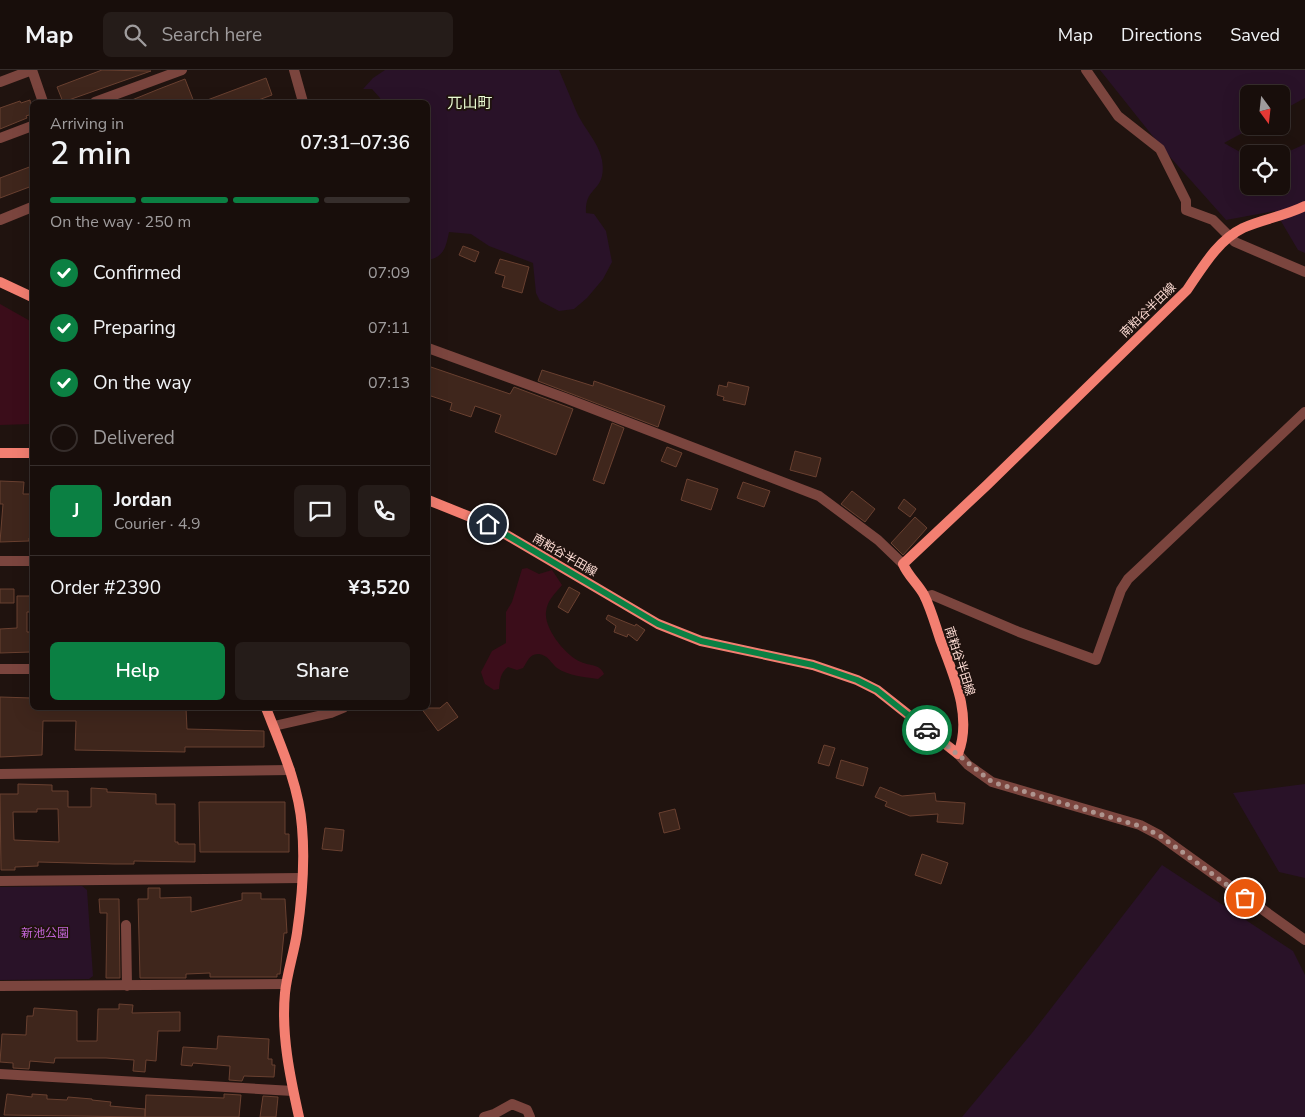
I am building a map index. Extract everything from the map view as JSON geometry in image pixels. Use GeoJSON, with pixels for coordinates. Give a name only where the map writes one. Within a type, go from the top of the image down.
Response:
{"type":"FeatureCollection","features":[{"type":"Feature","properties":{"kind":"main road","name":"南粕谷半田線"},"geometry":{"type":"LineString","coordinates":[[430,501],[488,524],[658,624],[701,641],[813,665],[857,680],[877,690],[958,754],[963,741],[960,702],[925,597],[908,575],[903,564],[1187,290],[1204,266],[1230,236],[1244,228],[1305,206]]}},
{"type":"Feature","properties":{"kind":"main road"},"geometry":{"type":"LineString","coordinates":[[0,282],[30,296]]}},
{"type":"Feature","properties":{"kind":"main road"},"geometry":{"type":"LineString","coordinates":[[0,453],[30,453]]}},
{"type":"Feature","properties":{"kind":"main road"},"geometry":{"type":"LineString","coordinates":[[267,710],[290,770],[302,825],[297,933],[286,984],[284,1025],[293,1092],[299,1117]]}},
{"type":"Feature","properties":{"kind":"street"},"geometry":{"type":"LineString","coordinates":[[0,82],[32,70],[42,100]]}},
{"type":"Feature","properties":{"kind":"street"},"geometry":{"type":"LineString","coordinates":[[100,100],[182,70]]}},
{"type":"Feature","properties":{"kind":"street"},"geometry":{"type":"LineString","coordinates":[[294,70],[302,100]]}},
{"type":"Feature","properties":{"kind":"street"},"geometry":{"type":"LineString","coordinates":[[1086,70],[1118,116],[1160,149],[1186,201],[1186,210],[1213,220],[1235,242],[1305,272]]}},
{"type":"Feature","properties":{"kind":"street"},"geometry":{"type":"LineString","coordinates":[[0,138],[30,127]]}},
{"type":"Feature","properties":{"kind":"street"},"geometry":{"type":"LineString","coordinates":[[0,220],[30,209]]}},
{"type":"Feature","properties":{"kind":"street"},"geometry":{"type":"LineString","coordinates":[[430,349],[583,404],[819,496],[878,540],[903,564]]}},
{"type":"Feature","properties":{"kind":"street"},"geometry":{"type":"LineString","coordinates":[[925,597],[932,594],[1019,632],[1096,660],[1121,590],[1128,579],[1305,412]]}},
{"type":"Feature","properties":{"kind":"street"},"geometry":{"type":"LineString","coordinates":[[0,561],[30,561]]}},
{"type":"Feature","properties":{"kind":"street"},"geometry":{"type":"LineString","coordinates":[[0,669],[30,669]]}},
{"type":"Feature","properties":{"kind":"street"},"geometry":{"type":"LineString","coordinates":[[274,726],[338,710]]}},
{"type":"Feature","properties":{"kind":"street"},"geometry":{"type":"LineString","coordinates":[[958,754],[968,765],[992,782],[1146,829],[1305,940]]}},
{"type":"Feature","properties":{"kind":"street"},"geometry":{"type":"LineString","coordinates":[[0,774],[290,770]]}},
{"type":"Feature","properties":{"kind":"street"},"geometry":{"type":"LineString","coordinates":[[0,880],[301,878]]}},
{"type":"Feature","properties":{"kind":"street"},"geometry":{"type":"LineString","coordinates":[[126,925],[127,986]]}},
{"type":"Feature","properties":{"kind":"street"},"geometry":{"type":"LineString","coordinates":[[0,986],[286,984]]}},
{"type":"Feature","properties":{"kind":"street"},"geometry":{"type":"LineString","coordinates":[[0,1074],[293,1092]]}},
{"type":"Feature","properties":{"kind":"street"},"geometry":{"type":"LineString","coordinates":[[484,1117],[512,1104],[527,1110],[530,1117]]}},
{"type":"Feature","properties":{"kind":"green space"},"geometry":{"type":"Polygon","coordinates":[[[385,70],[559,70],[577,113],[602,158],[602,176],[590,195],[586,205],[586,213],[594,214],[606,231],[612,262],[603,279],[587,298],[574,309],[559,311],[540,301],[536,293],[533,263],[489,246],[471,234],[449,232],[447,242],[441,254],[430,260],[430,100],[380,100],[372,89],[363,89],[373,78],[385,70]]]}},
{"type":"Feature","properties":{"kind":"green space"},"geometry":{"type":"Polygon","coordinates":[[[1100,70],[1305,70],[1305,98],[1290,106],[1290,85],[1240,85],[1240,134],[1224,143],[1240,152],[1240,195],[1290,195],[1290,151],[1305,144],[1305,253],[1298,250],[1275,211],[1226,220],[1163,149],[1100,70]]]}},
{"type":"Feature","properties":{"kind":"green space"},"geometry":{"type":"Polygon","coordinates":[[[1305,784],[1305,878],[1279,872],[1233,793],[1305,784]]]}},
{"type":"Feature","properties":{"kind":"green space"},"geometry":{"type":"Polygon","coordinates":[[[1162,865],[1293,951],[1305,975],[1305,1117],[962,1117],[1032,1033],[1162,865]]]}},
{"type":"Feature","properties":{"kind":"green space","name":"新池公園"},"geometry":{"type":"Polygon","coordinates":[[[82,886],[87,890],[93,976],[89,979],[0,980],[0,887],[82,886]]]}},
{"type":"Feature","properties":{"kind":"shaded area"},"geometry":{"type":"Polygon","coordinates":[[[0,304],[30,321],[30,424],[0,425],[0,304]]]}},
{"type":"Feature","properties":{"kind":"shaded area"},"geometry":{"type":"Polygon","coordinates":[[[527,568],[539,574],[552,570],[562,585],[548,604],[546,619],[552,634],[569,654],[581,662],[600,668],[604,674],[598,679],[566,673],[557,668],[545,656],[536,654],[529,659],[523,668],[517,670],[508,667],[505,669],[501,677],[499,689],[494,690],[485,684],[481,672],[492,651],[506,643],[506,612],[512,602],[522,569],[527,568]]]}},
{"type":"Feature","properties":{"kind":"building"},"geometry":{"type":"Polygon","coordinates":[[[102,70],[151,71],[69,100],[62,100],[57,87],[102,70]]]}},
{"type":"Feature","properties":{"kind":"building"},"geometry":{"type":"Polygon","coordinates":[[[266,78],[272,95],[258,100],[207,100],[266,78]]]}},
{"type":"Feature","properties":{"kind":"building"},"geometry":{"type":"Polygon","coordinates":[[[185,79],[193,100],[132,100],[185,79]]]}},
{"type":"Feature","properties":{"kind":"building"},"geometry":{"type":"Polygon","coordinates":[[[30,100],[30,115],[26,116],[27,118],[0,129],[0,108],[20,101],[21,103],[30,100]]]}},
{"type":"Feature","properties":{"kind":"building"},"geometry":{"type":"Polygon","coordinates":[[[30,167],[30,187],[0,198],[0,178],[30,167]]]}},
{"type":"Feature","properties":{"kind":"building"},"geometry":{"type":"Polygon","coordinates":[[[463,246],[479,252],[475,262],[459,255],[463,246]]]}},
{"type":"Feature","properties":{"kind":"building"},"geometry":{"type":"Polygon","coordinates":[[[500,259],[529,267],[522,293],[502,287],[505,276],[495,273],[500,259]]]}},
{"type":"Feature","properties":{"kind":"building"},"geometry":{"type":"Polygon","coordinates":[[[430,367],[510,394],[514,387],[573,409],[556,455],[495,432],[501,415],[475,406],[471,417],[450,410],[452,403],[430,396],[430,367]]]}},
{"type":"Feature","properties":{"kind":"building"},"geometry":{"type":"Polygon","coordinates":[[[542,370],[593,386],[594,381],[665,406],[658,427],[538,381],[542,370]]]}},
{"type":"Feature","properties":{"kind":"building"},"geometry":{"type":"Polygon","coordinates":[[[728,382],[749,387],[745,405],[723,400],[724,397],[717,395],[719,385],[727,387],[728,382]]]}},
{"type":"Feature","properties":{"kind":"building"},"geometry":{"type":"Polygon","coordinates":[[[612,423],[624,428],[604,484],[593,480],[612,423]]]}},
{"type":"Feature","properties":{"kind":"building"},"geometry":{"type":"Polygon","coordinates":[[[667,447],[682,453],[676,467],[661,461],[667,447]]]}},
{"type":"Feature","properties":{"kind":"building"},"geometry":{"type":"Polygon","coordinates":[[[795,451],[821,458],[816,477],[790,470],[795,451]]]}},
{"type":"Feature","properties":{"kind":"building"},"geometry":{"type":"Polygon","coordinates":[[[687,479],[718,489],[711,510],[681,500],[687,479]]]}},
{"type":"Feature","properties":{"kind":"building"},"geometry":{"type":"Polygon","coordinates":[[[0,481],[24,482],[23,494],[30,494],[29,541],[0,542],[3,504],[0,504],[0,481]]]}},
{"type":"Feature","properties":{"kind":"building"},"geometry":{"type":"Polygon","coordinates":[[[743,482],[770,491],[764,507],[737,498],[743,482]]]}},
{"type":"Feature","properties":{"kind":"building"},"geometry":{"type":"Polygon","coordinates":[[[852,491],[875,509],[865,522],[841,504],[852,491]]]}},
{"type":"Feature","properties":{"kind":"building"},"geometry":{"type":"Polygon","coordinates":[[[904,499],[916,509],[910,517],[898,508],[904,499]]]}},
{"type":"Feature","properties":{"kind":"building"},"geometry":{"type":"Polygon","coordinates":[[[915,517],[927,528],[903,555],[891,543],[915,517]]]}},
{"type":"Feature","properties":{"kind":"building"},"geometry":{"type":"Polygon","coordinates":[[[569,587],[580,593],[568,613],[558,607],[569,587]]]}},
{"type":"Feature","properties":{"kind":"building"},"geometry":{"type":"Polygon","coordinates":[[[0,589],[14,589],[14,603],[0,603],[0,589]]]}},
{"type":"Feature","properties":{"kind":"building"},"geometry":{"type":"Polygon","coordinates":[[[17,596],[30,596],[30,612],[27,612],[27,632],[30,632],[30,652],[0,653],[0,629],[17,628],[17,596]]]}},
{"type":"Feature","properties":{"kind":"building"},"geometry":{"type":"Polygon","coordinates":[[[608,615],[635,626],[636,624],[645,630],[637,641],[628,634],[627,637],[614,632],[616,626],[606,619],[608,615]]]}},
{"type":"Feature","properties":{"kind":"building"},"geometry":{"type":"Polygon","coordinates":[[[0,697],[30,698],[30,710],[186,710],[187,729],[264,731],[264,747],[185,747],[185,752],[75,750],[76,721],[43,721],[42,755],[0,757],[0,697]]]}},
{"type":"Feature","properties":{"kind":"building"},"geometry":{"type":"Polygon","coordinates":[[[447,702],[458,717],[438,731],[422,710],[440,708],[447,702]]]}},
{"type":"Feature","properties":{"kind":"building"},"geometry":{"type":"Polygon","coordinates":[[[824,745],[835,748],[829,766],[818,763],[824,745]]]}},
{"type":"Feature","properties":{"kind":"building"},"geometry":{"type":"Polygon","coordinates":[[[841,760],[868,768],[863,786],[836,778],[841,760]]]}},
{"type":"Feature","properties":{"kind":"building"},"geometry":{"type":"Polygon","coordinates":[[[18,784],[52,785],[52,791],[68,791],[68,807],[91,807],[91,788],[107,789],[107,792],[156,794],[156,804],[175,804],[175,842],[178,842],[178,844],[195,844],[195,862],[134,861],[134,864],[114,864],[38,862],[38,866],[15,867],[15,870],[1,870],[0,794],[18,794],[18,784]],[[37,809],[37,812],[13,812],[14,840],[59,842],[58,809],[37,809]]]}},
{"type":"Feature","properties":{"kind":"building"},"geometry":{"type":"Polygon","coordinates":[[[880,787],[902,796],[935,793],[936,801],[965,803],[963,824],[937,822],[938,814],[910,816],[885,806],[887,802],[875,797],[880,787]]]}},
{"type":"Feature","properties":{"kind":"building"},"geometry":{"type":"Polygon","coordinates":[[[199,802],[285,802],[285,834],[289,834],[289,852],[200,852],[199,802]]]}},
{"type":"Feature","properties":{"kind":"building"},"geometry":{"type":"Polygon","coordinates":[[[675,809],[680,829],[664,833],[659,813],[675,809]]]}},
{"type":"Feature","properties":{"kind":"building"},"geometry":{"type":"Polygon","coordinates":[[[325,828],[344,830],[342,851],[322,849],[325,828]]]}},
{"type":"Feature","properties":{"kind":"building"},"geometry":{"type":"Polygon","coordinates":[[[922,854],[948,863],[941,884],[915,875],[922,854]]]}},
{"type":"Feature","properties":{"kind":"building"},"geometry":{"type":"Polygon","coordinates":[[[148,888],[160,888],[160,898],[191,897],[191,912],[242,900],[242,893],[261,893],[261,899],[285,899],[287,933],[284,933],[280,974],[277,974],[277,977],[210,977],[210,973],[186,974],[186,978],[140,978],[138,899],[148,899],[148,888]]]}},
{"type":"Feature","properties":{"kind":"building"},"geometry":{"type":"Polygon","coordinates":[[[99,899],[119,899],[120,978],[106,978],[107,913],[100,913],[99,899]]]}},
{"type":"Feature","properties":{"kind":"building"},"geometry":{"type":"Polygon","coordinates":[[[119,1004],[133,1005],[132,1013],[180,1012],[180,1031],[158,1031],[156,1061],[146,1060],[145,1072],[133,1071],[134,1060],[106,1058],[55,1058],[54,1063],[30,1061],[29,1069],[13,1068],[13,1063],[0,1062],[2,1034],[26,1035],[27,1016],[33,1016],[34,1008],[77,1011],[77,1041],[97,1041],[98,1009],[119,1009],[119,1004]]]}},
{"type":"Feature","properties":{"kind":"building"},"geometry":{"type":"Polygon","coordinates":[[[218,1036],[269,1039],[268,1059],[272,1059],[272,1065],[275,1065],[274,1077],[244,1076],[242,1081],[229,1080],[230,1066],[193,1063],[192,1066],[181,1065],[183,1047],[217,1049],[218,1036]]]}},
{"type":"Feature","properties":{"kind":"building"},"geometry":{"type":"Polygon","coordinates":[[[7,1094],[32,1097],[32,1094],[47,1095],[47,1099],[67,1100],[68,1097],[111,1102],[110,1106],[145,1109],[145,1117],[4,1115],[7,1094]]]}},
{"type":"Feature","properties":{"kind":"building"},"geometry":{"type":"Polygon","coordinates":[[[224,1094],[241,1095],[239,1117],[145,1117],[146,1095],[224,1098],[224,1094]]]}},
{"type":"Feature","properties":{"kind":"building"},"geometry":{"type":"Polygon","coordinates":[[[263,1096],[278,1097],[276,1117],[260,1117],[263,1096]]]}},
{"type":"Feature","properties":{"kind":"way so far"},"geometry":{"type":"LineString","coordinates":[[927,730],[958,754],[968,765],[992,782],[1140,826],[1159,835],[1245,898]]}},
{"type":"Feature","properties":{"kind":"district","name":"兀山町"},"geometry":{"type":"Point","coordinates":[470,103]}},
{"type":"Feature","properties":{"kind":"route"},"geometry":{"type":"LineString","coordinates":[[488,524],[658,624],[701,641],[813,665],[857,680],[877,690],[927,730]]}}]}
